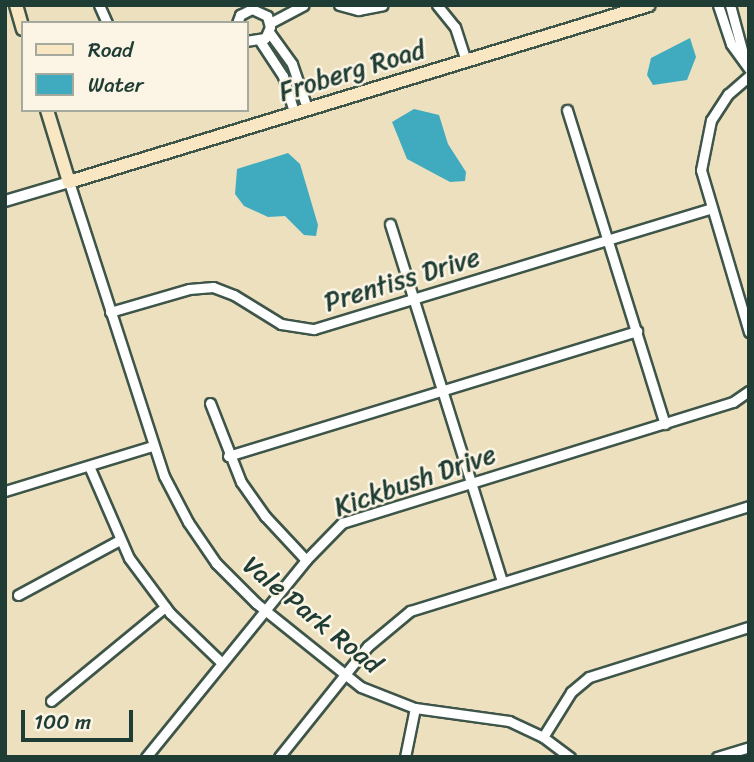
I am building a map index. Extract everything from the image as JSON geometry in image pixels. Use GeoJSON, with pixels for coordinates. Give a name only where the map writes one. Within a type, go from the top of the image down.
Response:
{"type":"FeatureCollection","features":[{"type":"Feature","properties":{"kind":"main road"},"geometry":{"type":"LineString","coordinates":[[16,5],[21,22]]}},
{"type":"Feature","properties":{"kind":"main road","name":"Froberg Road"},"geometry":{"type":"LineString","coordinates":[[69,182],[649,5]]}},
{"type":"Feature","properties":{"kind":"main road"},"geometry":{"type":"LineString","coordinates":[[48,112],[69,182]]}},
{"type":"Feature","properties":{"kind":"street"},"geometry":{"type":"LineString","coordinates":[[99,5],[106,21]]}},
{"type":"Feature","properties":{"kind":"street"},"geometry":{"type":"LineString","coordinates":[[260,41],[269,28],[304,5]]}},
{"type":"Feature","properties":{"kind":"street"},"geometry":{"type":"LineString","coordinates":[[340,5],[358,10],[383,5]]}},
{"type":"Feature","properties":{"kind":"street"},"geometry":{"type":"LineString","coordinates":[[437,5],[455,27],[466,60]]}},
{"type":"Feature","properties":{"kind":"street"},"geometry":{"type":"LineString","coordinates":[[718,5],[731,44],[748,70]]}},
{"type":"Feature","properties":{"kind":"street"},"geometry":{"type":"LineString","coordinates":[[730,5],[748,70]]}},
{"type":"Feature","properties":{"kind":"street"},"geometry":{"type":"LineString","coordinates":[[238,21],[240,15],[252,9],[262,12],[292,64],[307,108]]}},
{"type":"Feature","properties":{"kind":"street"},"geometry":{"type":"LineString","coordinates":[[248,41],[260,41]]}},
{"type":"Feature","properties":{"kind":"street"},"geometry":{"type":"LineString","coordinates":[[260,41],[283,76],[294,113]]}},
{"type":"Feature","properties":{"kind":"street"},"geometry":{"type":"LineString","coordinates":[[748,70],[722,102],[704,139],[701,170],[710,209],[749,332]]}},
{"type":"Feature","properties":{"kind":"street"},"geometry":{"type":"LineString","coordinates":[[567,110],[665,424]]}},
{"type":"Feature","properties":{"kind":"street"},"geometry":{"type":"LineString","coordinates":[[5,201],[69,182]]}},
{"type":"Feature","properties":{"kind":"street","name":"Vale Park Road"},"geometry":{"type":"LineString","coordinates":[[69,182],[152,446],[196,536],[231,579],[345,676],[381,697],[415,708],[487,716],[543,737],[570,757]]}},
{"type":"Feature","properties":{"kind":"street","name":"Prentiss Drive"},"geometry":{"type":"LineString","coordinates":[[110,312],[189,289],[213,287],[234,295],[281,324],[309,329],[710,209]]}},
{"type":"Feature","properties":{"kind":"street"},"geometry":{"type":"LineString","coordinates":[[390,223],[502,580]]}},
{"type":"Feature","properties":{"kind":"street"},"geometry":{"type":"LineString","coordinates":[[228,456],[637,331]]}},
{"type":"Feature","properties":{"kind":"street","name":"Kickbush Drive"},"geometry":{"type":"LineString","coordinates":[[146,757],[306,560],[342,523],[733,402],[749,391]]}},
{"type":"Feature","properties":{"kind":"street"},"geometry":{"type":"LineString","coordinates":[[210,403],[228,456],[258,508],[306,560]]}},
{"type":"Feature","properties":{"kind":"street"},"geometry":{"type":"LineString","coordinates":[[5,491],[152,446]]}},
{"type":"Feature","properties":{"kind":"street"},"geometry":{"type":"LineString","coordinates":[[89,466],[118,541],[165,607],[222,663]]}},
{"type":"Feature","properties":{"kind":"street"},"geometry":{"type":"LineString","coordinates":[[279,757],[387,626],[410,611],[502,580],[749,506]]}},
{"type":"Feature","properties":{"kind":"street"},"geometry":{"type":"LineString","coordinates":[[18,595],[118,541]]}},
{"type":"Feature","properties":{"kind":"street"},"geometry":{"type":"LineString","coordinates":[[51,701],[165,607]]}},
{"type":"Feature","properties":{"kind":"street"},"geometry":{"type":"LineString","coordinates":[[543,737],[570,692],[589,677],[749,626]]}},
{"type":"Feature","properties":{"kind":"street"},"geometry":{"type":"LineString","coordinates":[[404,757],[415,708]]}},
{"type":"Feature","properties":{"kind":"street"},"geometry":{"type":"LineString","coordinates":[[717,757],[749,747]]}},
{"type":"Feature","properties":{"kind":"water"},"geometry":{"type":"Polygon","coordinates":[[[690,38],[696,57],[687,80],[653,85],[647,75],[651,58],[690,38]]]}},
{"type":"Feature","properties":{"kind":"water"},"geometry":{"type":"Polygon","coordinates":[[[414,109],[439,115],[448,144],[466,172],[465,181],[450,182],[407,159],[392,122],[414,109]]]}},
{"type":"Feature","properties":{"kind":"water"},"geometry":{"type":"Polygon","coordinates":[[[288,153],[300,164],[318,225],[316,236],[304,235],[285,216],[268,217],[244,206],[235,194],[237,169],[288,153]]]}}]}
